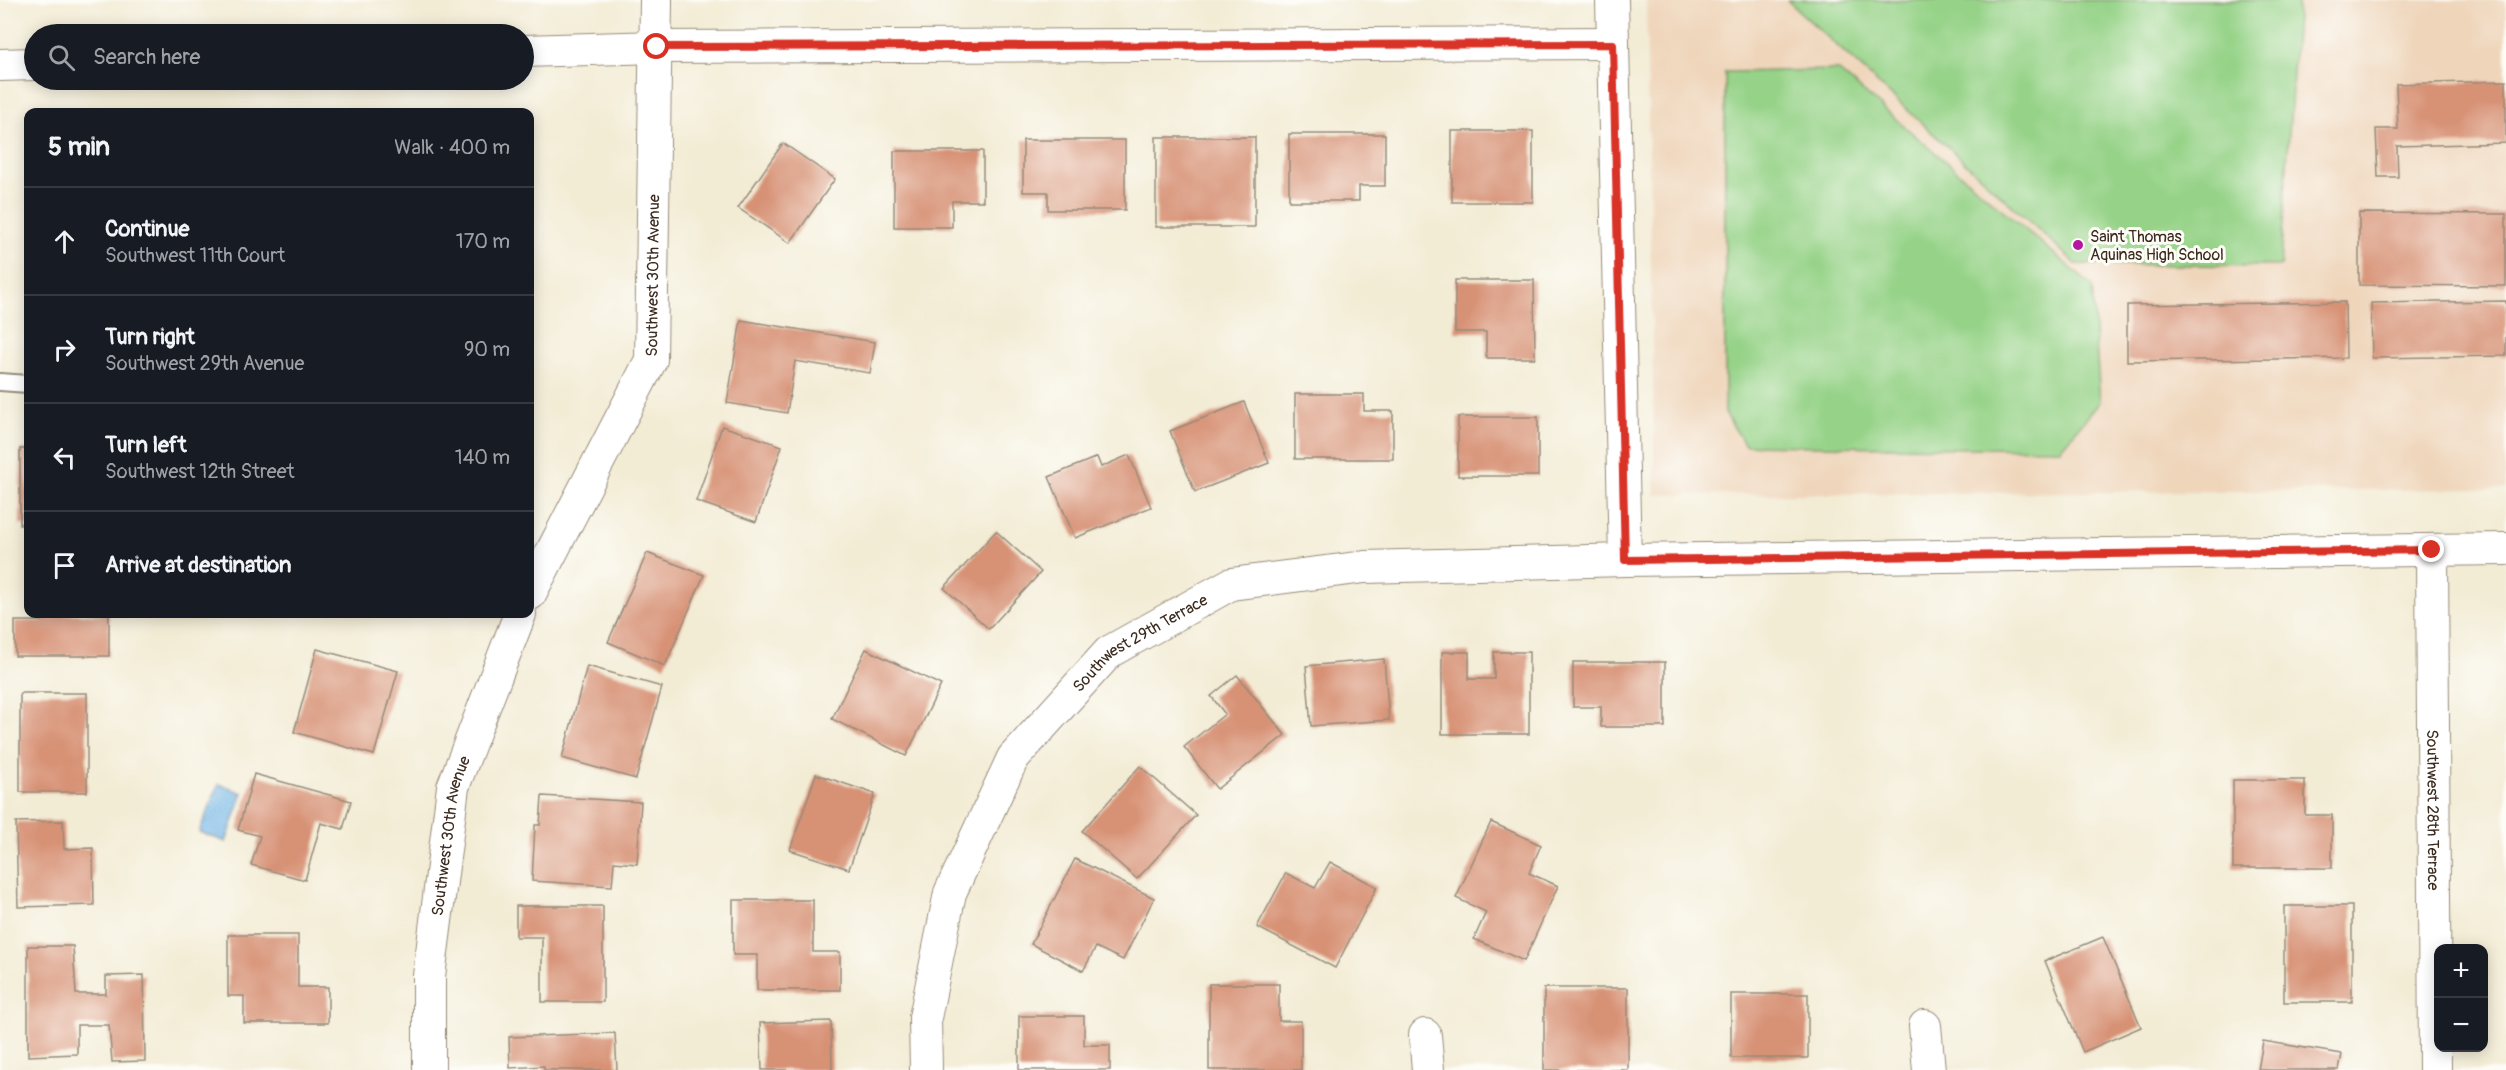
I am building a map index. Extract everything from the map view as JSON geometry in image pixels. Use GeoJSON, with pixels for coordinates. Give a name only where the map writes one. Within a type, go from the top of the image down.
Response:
{"type":"FeatureCollection","features":[{"type":"Feature","properties":{"kind":"street","name":"Southwest 30th Avenue"},"geometry":{"type":"LineString","coordinates":[[534,586],[651,360],[656,0]]}},
{"type":"Feature","properties":{"kind":"street"},"geometry":{"type":"LineString","coordinates":[[1612,0],[1625,560]]}},
{"type":"Feature","properties":{"kind":"street"},"geometry":{"type":"LineString","coordinates":[[534,51],[657,47],[1613,44]]}},
{"type":"Feature","properties":{"kind":"street"},"geometry":{"type":"LineString","coordinates":[[0,65],[24,64]]}},
{"type":"Feature","properties":{"kind":"street","name":"Southwest 29th Terrace"},"geometry":{"type":"LineString","coordinates":[[926,1070],[925,1018],[950,893],[1013,758],[1108,652],[1231,584],[1365,567],[1625,560],[2506,549]]}},
{"type":"Feature","properties":{"kind":"street","name":"Southwest 28th Terrace"},"geometry":{"type":"LineString","coordinates":[[2432,550],[2435,1070]]}},
{"type":"Feature","properties":{"kind":"street","name":"Southwest 30th Avenue"},"geometry":{"type":"LineString","coordinates":[[429,1070],[429,976],[453,787],[518,618]]}},
{"type":"Feature","properties":{"kind":"street"},"geometry":{"type":"LineString","coordinates":[[1925,1026],[1929,1070]]}},
{"type":"Feature","properties":{"kind":"street"},"geometry":{"type":"LineString","coordinates":[[1425,1035],[1428,1070]]}},
{"type":"Feature","properties":{"kind":"lane"},"geometry":{"type":"LineString","coordinates":[[0,382],[24,384]]}},
{"type":"Feature","properties":{"kind":"shaded area","name":"Saint Thomas Aquinas High School"},"geometry":{"type":"Polygon","coordinates":[[[1646,0],[2506,0],[2506,489],[1655,495],[1646,0]]]}},
{"type":"Feature","properties":{"kind":"green space"},"geometry":{"type":"Polygon","coordinates":[[[1787,0],[2298,0],[2280,266],[2076,264],[1787,0]]]}},
{"type":"Feature","properties":{"kind":"green space"},"geometry":{"type":"Polygon","coordinates":[[[1838,70],[2092,286],[2100,402],[2060,449],[1745,445],[1725,413],[1725,72],[1838,70]]]}},
{"type":"Feature","properties":{"kind":"water"},"geometry":{"type":"Polygon","coordinates":[[[219,784],[243,793],[226,842],[199,832],[219,784]]]}},
{"type":"Feature","properties":{"kind":"building"},"geometry":{"type":"Polygon","coordinates":[[[2506,81],[2506,143],[2397,146],[2398,177],[2378,177],[2376,129],[2398,129],[2396,84],[2506,81]]]}},
{"type":"Feature","properties":{"kind":"building"},"geometry":{"type":"Polygon","coordinates":[[[1452,131],[1533,131],[1533,202],[1452,202],[1452,131]]]}},
{"type":"Feature","properties":{"kind":"building"},"geometry":{"type":"Polygon","coordinates":[[[1289,134],[1385,134],[1385,186],[1359,186],[1359,201],[1289,201],[1289,134]]]}},
{"type":"Feature","properties":{"kind":"building"},"geometry":{"type":"Polygon","coordinates":[[[1156,137],[1255,137],[1255,227],[1156,227],[1156,137]]]}},
{"type":"Feature","properties":{"kind":"building"},"geometry":{"type":"Polygon","coordinates":[[[1023,140],[1125,140],[1125,210],[1048,210],[1048,192],[1023,192],[1023,140]]]}},
{"type":"Feature","properties":{"kind":"building"},"geometry":{"type":"Polygon","coordinates":[[[783,143],[835,179],[790,243],[738,208],[783,143]]]}},
{"type":"Feature","properties":{"kind":"building"},"geometry":{"type":"Polygon","coordinates":[[[894,151],[983,151],[983,201],[952,201],[952,227],[894,227],[894,151]]]}},
{"type":"Feature","properties":{"kind":"building"},"geometry":{"type":"Polygon","coordinates":[[[2359,213],[2506,214],[2506,286],[2359,285],[2359,213]]]}},
{"type":"Feature","properties":{"kind":"building"},"geometry":{"type":"Polygon","coordinates":[[[1455,280],[1534,280],[1535,358],[1486,358],[1486,332],[1455,332],[1455,280]]]}},
{"type":"Feature","properties":{"kind":"building"},"geometry":{"type":"Polygon","coordinates":[[[2506,301],[2506,356],[2372,358],[2371,303],[2506,301]]]}},
{"type":"Feature","properties":{"kind":"building"},"geometry":{"type":"Polygon","coordinates":[[[2345,302],[2346,358],[2127,361],[2127,305],[2345,302]]]}},
{"type":"Feature","properties":{"kind":"building"},"geometry":{"type":"Polygon","coordinates":[[[741,320],[875,342],[870,373],[795,361],[787,413],[727,403],[741,320]]]}},
{"type":"Feature","properties":{"kind":"building"},"geometry":{"type":"Polygon","coordinates":[[[1295,394],[1364,394],[1364,411],[1393,411],[1393,459],[1295,459],[1295,394]]]}},
{"type":"Feature","properties":{"kind":"building"},"geometry":{"type":"Polygon","coordinates":[[[1244,402],[1269,463],[1195,492],[1170,431],[1244,402]]]}},
{"type":"Feature","properties":{"kind":"building"},"geometry":{"type":"Polygon","coordinates":[[[1458,417],[1538,417],[1538,476],[1458,476],[1458,417]]]}},
{"type":"Feature","properties":{"kind":"building"},"geometry":{"type":"Polygon","coordinates":[[[722,426],[782,446],[756,522],[696,501],[722,426]]]}},
{"type":"Feature","properties":{"kind":"building"},"geometry":{"type":"Polygon","coordinates":[[[20,449],[24,449],[24,525],[20,525],[20,449]]]}},
{"type":"Feature","properties":{"kind":"building"},"geometry":{"type":"Polygon","coordinates":[[[1129,455],[1151,507],[1075,538],[1049,477],[1097,457],[1101,467],[1129,455]]]}},
{"type":"Feature","properties":{"kind":"building"},"geometry":{"type":"Polygon","coordinates":[[[996,531],[1041,572],[989,629],[944,588],[996,531]]]}},
{"type":"Feature","properties":{"kind":"building"},"geometry":{"type":"Polygon","coordinates":[[[647,553],[704,575],[665,666],[608,642],[647,553]]]}},
{"type":"Feature","properties":{"kind":"building"},"geometry":{"type":"Polygon","coordinates":[[[42,618],[109,618],[109,656],[15,656],[15,621],[42,621],[42,618]]]}},
{"type":"Feature","properties":{"kind":"building"},"geometry":{"type":"Polygon","coordinates":[[[317,649],[398,671],[374,755],[294,732],[317,649]]]}},
{"type":"Feature","properties":{"kind":"building"},"geometry":{"type":"Polygon","coordinates":[[[866,649],[941,685],[906,756],[832,719],[866,649]]]}},
{"type":"Feature","properties":{"kind":"building"},"geometry":{"type":"Polygon","coordinates":[[[1442,652],[1469,652],[1469,679],[1494,679],[1494,652],[1529,652],[1529,734],[1442,734],[1442,652]]]}},
{"type":"Feature","properties":{"kind":"building"},"geometry":{"type":"Polygon","coordinates":[[[1384,659],[1389,720],[1311,726],[1306,666],[1384,659]]]}},
{"type":"Feature","properties":{"kind":"building"},"geometry":{"type":"Polygon","coordinates":[[[1573,662],[1665,662],[1665,727],[1601,727],[1601,707],[1573,707],[1573,662]]]}},
{"type":"Feature","properties":{"kind":"building"},"geometry":{"type":"Polygon","coordinates":[[[587,666],[662,687],[636,779],[562,758],[587,666]]]}},
{"type":"Feature","properties":{"kind":"building"},"geometry":{"type":"Polygon","coordinates":[[[1237,675],[1285,735],[1217,789],[1184,747],[1225,714],[1211,696],[1237,675]]]}},
{"type":"Feature","properties":{"kind":"building"},"geometry":{"type":"Polygon","coordinates":[[[20,693],[87,693],[87,792],[20,792],[20,693]]]}},
{"type":"Feature","properties":{"kind":"building"},"geometry":{"type":"Polygon","coordinates":[[[1140,766],[1196,815],[1137,879],[1082,831],[1140,766]]]}},
{"type":"Feature","properties":{"kind":"building"},"geometry":{"type":"Polygon","coordinates":[[[254,774],[351,801],[343,829],[321,823],[305,880],[251,865],[260,836],[238,830],[254,774]]]}},
{"type":"Feature","properties":{"kind":"building"},"geometry":{"type":"Polygon","coordinates":[[[816,774],[875,794],[849,869],[790,850],[816,774]]]}},
{"type":"Feature","properties":{"kind":"building"},"geometry":{"type":"Polygon","coordinates":[[[2233,780],[2305,780],[2305,815],[2332,815],[2332,868],[2233,868],[2233,780]]]}},
{"type":"Feature","properties":{"kind":"building"},"geometry":{"type":"Polygon","coordinates":[[[542,796],[641,802],[637,864],[614,862],[612,886],[532,881],[535,825],[540,825],[542,796]]]}},
{"type":"Feature","properties":{"kind":"building"},"geometry":{"type":"Polygon","coordinates":[[[63,821],[64,849],[93,848],[94,905],[18,907],[16,822],[63,821]]]}},
{"type":"Feature","properties":{"kind":"building"},"geometry":{"type":"Polygon","coordinates":[[[1491,822],[1541,845],[1529,873],[1558,886],[1524,961],[1474,939],[1486,912],[1456,898],[1491,822]]]}},
{"type":"Feature","properties":{"kind":"building"},"geometry":{"type":"Polygon","coordinates":[[[1075,859],[1154,898],[1123,960],[1096,947],[1083,971],[1031,944],[1075,859]]]}},
{"type":"Feature","properties":{"kind":"building"},"geometry":{"type":"Polygon","coordinates":[[[1330,862],[1377,887],[1335,968],[1257,927],[1286,873],[1315,888],[1330,862]]]}},
{"type":"Feature","properties":{"kind":"building"},"geometry":{"type":"Polygon","coordinates":[[[733,900],[813,900],[813,952],[840,952],[840,990],[757,990],[757,955],[733,955],[733,900]]]}},
{"type":"Feature","properties":{"kind":"building"},"geometry":{"type":"Polygon","coordinates":[[[516,906],[603,906],[603,1002],[542,1002],[542,937],[516,937],[516,906]]]}},
{"type":"Feature","properties":{"kind":"building"},"geometry":{"type":"Polygon","coordinates":[[[2284,906],[2352,906],[2352,1002],[2284,1002],[2284,906]]]}},
{"type":"Feature","properties":{"kind":"building"},"geometry":{"type":"Polygon","coordinates":[[[228,935],[298,935],[298,987],[328,987],[328,1023],[244,1023],[244,996],[228,996],[228,935]]]}},
{"type":"Feature","properties":{"kind":"building"},"geometry":{"type":"Polygon","coordinates":[[[2103,937],[2141,1027],[2083,1052],[2045,961],[2103,937]]]}},
{"type":"Feature","properties":{"kind":"building"},"geometry":{"type":"Polygon","coordinates":[[[28,946],[73,946],[76,994],[106,994],[106,976],[144,975],[145,1061],[112,1062],[109,1025],[77,1025],[77,1054],[28,1056],[28,946]]]}},
{"type":"Feature","properties":{"kind":"building"},"geometry":{"type":"Polygon","coordinates":[[[1209,984],[1279,984],[1279,1021],[1301,1021],[1301,1070],[1209,1070],[1209,984]]]}},
{"type":"Feature","properties":{"kind":"building"},"geometry":{"type":"Polygon","coordinates":[[[1544,988],[1628,988],[1628,1070],[1544,1070],[1544,988]]]}},
{"type":"Feature","properties":{"kind":"building"},"geometry":{"type":"Polygon","coordinates":[[[1731,994],[1808,994],[1808,1058],[1731,1058],[1731,994]]]}},
{"type":"Feature","properties":{"kind":"building"},"geometry":{"type":"Polygon","coordinates":[[[1019,1016],[1084,1016],[1084,1045],[1110,1045],[1110,1070],[1019,1070],[1019,1016]]]}},
{"type":"Feature","properties":{"kind":"building"},"geometry":{"type":"Polygon","coordinates":[[[831,1021],[832,1070],[762,1070],[760,1023],[831,1021]]]}},
{"type":"Feature","properties":{"kind":"building"},"geometry":{"type":"Polygon","coordinates":[[[615,1033],[617,1070],[544,1070],[544,1066],[510,1068],[509,1037],[615,1033]]]}},
{"type":"Feature","properties":{"kind":"building"},"geometry":{"type":"Polygon","coordinates":[[[2263,1041],[2342,1054],[2339,1070],[2258,1070],[2263,1041]]]}},
{"type":"Feature","properties":{"kind":"place","name":"Saint Thomas Aquinas High School"},"geometry":{"type":"Point","coordinates":[2078,245]}},
{"type":"Feature","properties":{"kind":"route"},"geometry":{"type":"LineString","coordinates":[[657,47],[1613,44],[1625,560],[2432,550]]}}]}
